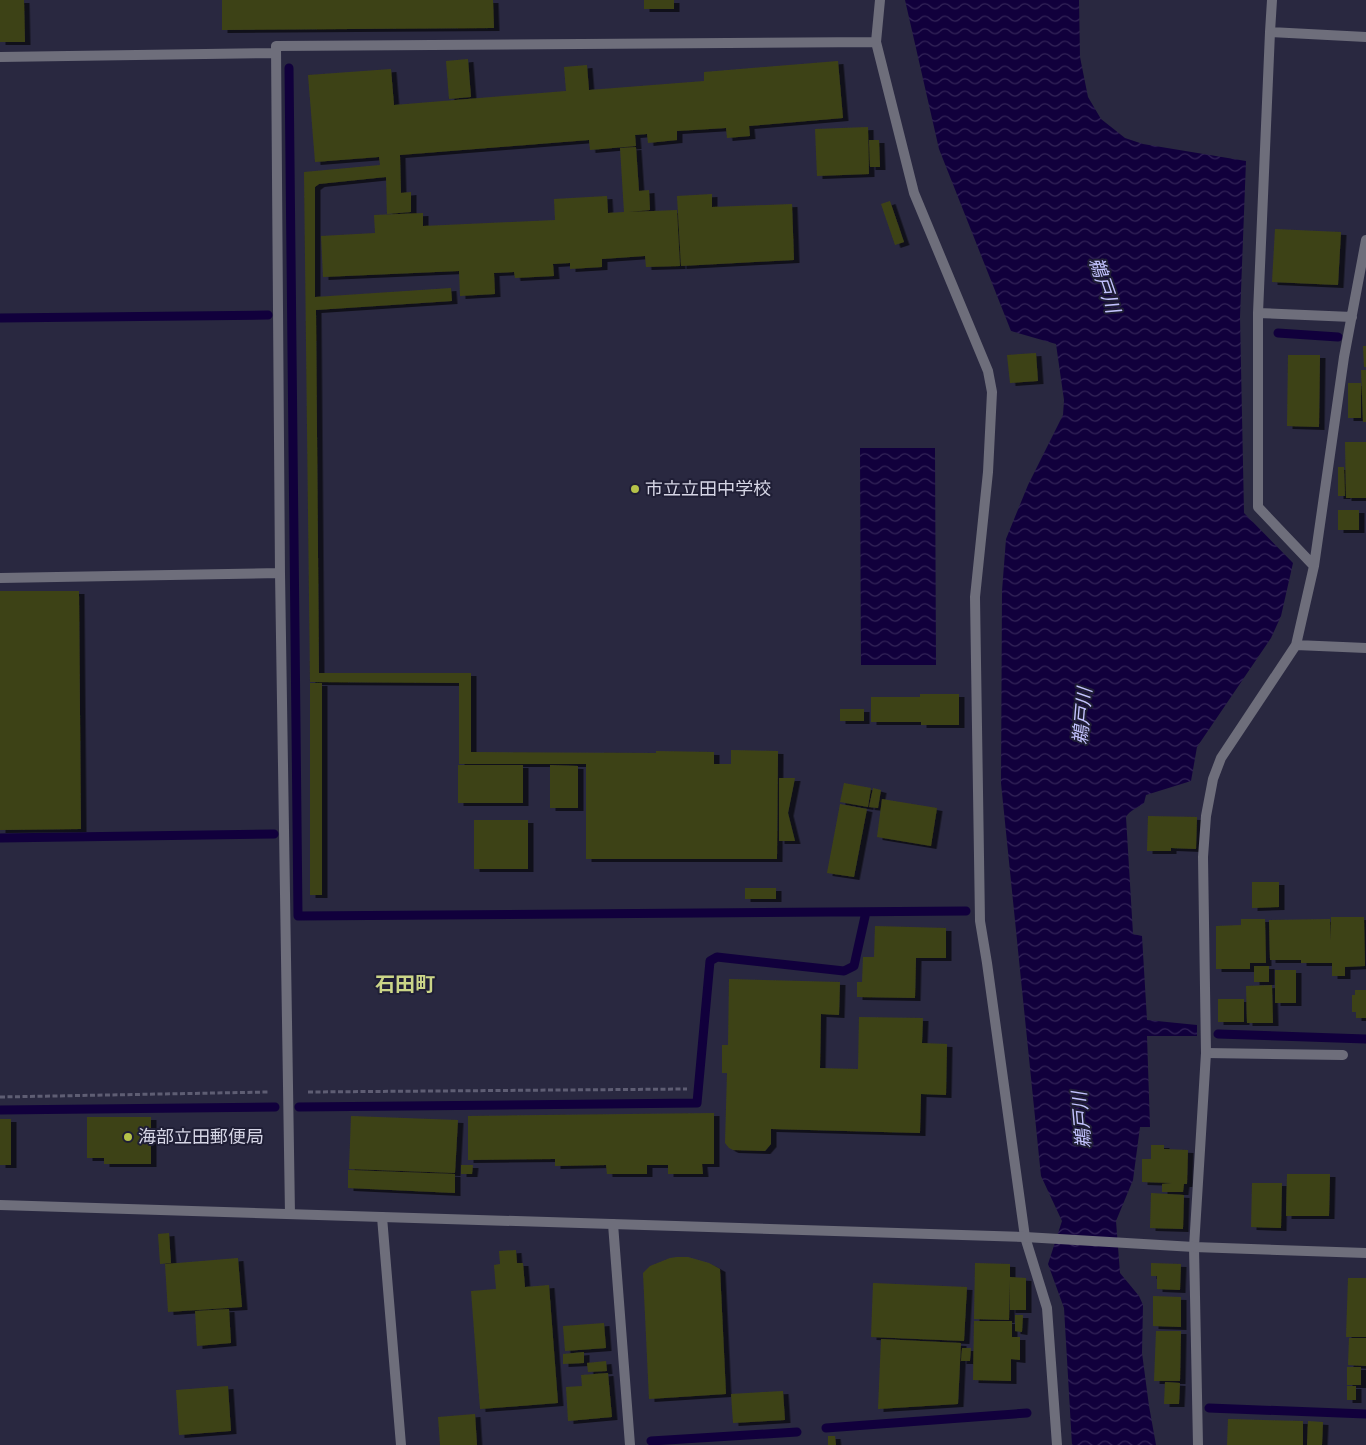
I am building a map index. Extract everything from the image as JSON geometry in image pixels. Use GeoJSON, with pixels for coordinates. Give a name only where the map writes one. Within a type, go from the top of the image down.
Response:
{"type":"FeatureCollection","features":[{"type":"Feature","properties":{"kind":"street"},"geometry":{"type":"LineString","coordinates":[[880,0],[876,42],[914,193],[988,371],[992,392],[988,472],[975,597],[980,921],[1025,1237],[1047,1308],[1057,1445]]}},
{"type":"Feature","properties":{"kind":"street"},"geometry":{"type":"LineString","coordinates":[[1272,0],[1258,314],[1258,507],[1314,566]]}},
{"type":"Feature","properties":{"kind":"street"},"geometry":{"type":"LineString","coordinates":[[1270,32],[1366,37]]}},
{"type":"Feature","properties":{"kind":"street"},"geometry":{"type":"LineString","coordinates":[[290,1214],[280,573],[276,46],[876,42]]}},
{"type":"Feature","properties":{"kind":"street"},"geometry":{"type":"LineString","coordinates":[[0,57],[276,53]]}},
{"type":"Feature","properties":{"kind":"street"},"geometry":{"type":"LineString","coordinates":[[1198,1445],[1194,1247],[1206,1053],[1203,857],[1206,816],[1213,780],[1221,758],[1296,645],[1314,566],[1344,357],[1366,240]]}},
{"type":"Feature","properties":{"kind":"street"},"geometry":{"type":"LineString","coordinates":[[1258,314],[1352,317]]}},
{"type":"Feature","properties":{"kind":"street"},"geometry":{"type":"LineString","coordinates":[[0,578],[280,573]]}},
{"type":"Feature","properties":{"kind":"street"},"geometry":{"type":"LineString","coordinates":[[1296,645],[1366,648]]}},
{"type":"Feature","properties":{"kind":"street"},"geometry":{"type":"LineString","coordinates":[[1206,1053],[1343,1055]]}},
{"type":"Feature","properties":{"kind":"street"},"geometry":{"type":"LineString","coordinates":[[0,1205],[1025,1237],[1194,1247],[1366,1254]]}},
{"type":"Feature","properties":{"kind":"street"},"geometry":{"type":"LineString","coordinates":[[382,1217],[401,1445]]}},
{"type":"Feature","properties":{"kind":"street"},"geometry":{"type":"LineString","coordinates":[[613,1224],[630,1445]]}},
{"type":"Feature","properties":{"kind":"path"},"geometry":{"type":"LineString","coordinates":[[0,1097],[687,1088]]}},
{"type":"Feature","properties":{"kind":"water","name":"鵜戸川"},"geometry":{"type":"Polygon","coordinates":[[[905,0],[1079,0],[1080,57],[1088,97],[1101,119],[1125,138],[1143,144],[1246,161],[1240,317],[1244,513],[1293,563],[1281,616],[1271,638],[1197,747],[1191,781],[1146,795],[1144,803],[1126,817],[1133,934],[1142,936],[1147,1020],[1197,1025],[1197,1036],[1147,1036],[1150,1127],[1140,1127],[1133,1180],[1116,1221],[1120,1273],[1139,1296],[1143,1305],[1142,1353],[1156,1445],[1072,1445],[1064,1308],[1048,1264],[1062,1221],[1041,1176],[1001,783],[1002,591],[1006,539],[1028,485],[1063,415],[1064,400],[1056,344],[1011,331],[939,149],[905,0]]]}},
{"type":"Feature","properties":{"kind":"water"},"geometry":{"type":"Polygon","coordinates":[[[860,448],[935,448],[936,665],[861,665],[860,448]]]}},
{"type":"Feature","properties":{"kind":"building"},"geometry":{"type":"Polygon","coordinates":[[[0,0],[24,0],[25,42],[0,42],[0,0]]]}},
{"type":"Feature","properties":{"kind":"building"},"geometry":{"type":"Polygon","coordinates":[[[222,0],[493,0],[494,28],[222,30],[222,0]]]}},
{"type":"Feature","properties":{"kind":"building"},"geometry":{"type":"Polygon","coordinates":[[[644,0],[674,0],[674,9],[644,9],[644,0]]]}},
{"type":"Feature","properties":{"kind":"building"},"geometry":{"type":"Polygon","coordinates":[[[468,59],[471,97],[449,99],[446,61],[468,59]]]}},
{"type":"Feature","properties":{"kind":"building"},"geometry":{"type":"Polygon","coordinates":[[[838,61],[843,118],[749,126],[750,136],[727,138],[726,128],[677,131],[677,140],[648,143],[647,134],[635,135],[636,146],[590,150],[589,140],[400,155],[401,193],[411,192],[411,212],[387,214],[386,177],[319,184],[315,187],[315,297],[451,288],[452,301],[316,310],[319,673],[471,673],[471,752],[656,753],[656,751],[714,752],[714,764],[731,764],[731,750],[778,751],[777,859],[586,859],[586,764],[459,764],[459,683],[310,682],[304,172],[380,165],[379,157],[315,162],[308,75],[391,69],[394,105],[566,91],[564,67],[587,65],[589,90],[704,81],[704,72],[838,61]]]}},
{"type":"Feature","properties":{"kind":"building"},"geometry":{"type":"Polygon","coordinates":[[[868,127],[869,174],[817,176],[815,129],[868,127]]]}},
{"type":"Feature","properties":{"kind":"building"},"geometry":{"type":"Polygon","coordinates":[[[869,140],[879,140],[880,167],[870,167],[869,140]]]}},
{"type":"Feature","properties":{"kind":"building"},"geometry":{"type":"Polygon","coordinates":[[[636,147],[639,191],[649,190],[650,210],[628,212],[677,210],[680,266],[646,267],[645,256],[602,259],[602,267],[570,269],[570,263],[553,264],[554,276],[515,278],[514,272],[494,273],[495,294],[460,296],[459,271],[323,277],[321,236],[375,233],[374,215],[423,213],[423,226],[555,220],[554,199],[607,196],[608,213],[624,212],[620,148],[636,147]]]}},
{"type":"Feature","properties":{"kind":"building"},"geometry":{"type":"Polygon","coordinates":[[[712,194],[712,207],[792,204],[794,260],[681,266],[677,196],[712,194]]]}},
{"type":"Feature","properties":{"kind":"building"},"geometry":{"type":"Polygon","coordinates":[[[890,201],[904,242],[895,245],[881,204],[890,201]]]}},
{"type":"Feature","properties":{"kind":"building"},"geometry":{"type":"Polygon","coordinates":[[[1275,229],[1341,232],[1338,285],[1272,282],[1275,229]]]}},
{"type":"Feature","properties":{"kind":"building"},"geometry":{"type":"Polygon","coordinates":[[[1363,346],[1366,346],[1366,367],[1364,367],[1363,346]]]}},
{"type":"Feature","properties":{"kind":"building"},"geometry":{"type":"Polygon","coordinates":[[[1036,353],[1038,381],[1010,383],[1007,355],[1036,353]]]}},
{"type":"Feature","properties":{"kind":"building"},"geometry":{"type":"Polygon","coordinates":[[[1288,355],[1320,355],[1319,427],[1287,426],[1288,355]]]}},
{"type":"Feature","properties":{"kind":"building"},"geometry":{"type":"Polygon","coordinates":[[[1361,370],[1366,370],[1366,422],[1363,422],[1361,370]]]}},
{"type":"Feature","properties":{"kind":"building"},"geometry":{"type":"Polygon","coordinates":[[[1348,383],[1361,383],[1361,418],[1348,418],[1348,383]]]}},
{"type":"Feature","properties":{"kind":"building"},"geometry":{"type":"Polygon","coordinates":[[[1345,442],[1366,442],[1366,498],[1346,498],[1345,442]]]}},
{"type":"Feature","properties":{"kind":"building"},"geometry":{"type":"Polygon","coordinates":[[[1338,467],[1344,467],[1345,496],[1338,496],[1338,467]]]}},
{"type":"Feature","properties":{"kind":"building"},"geometry":{"type":"Polygon","coordinates":[[[1338,510],[1359,510],[1359,530],[1338,530],[1338,510]]]}},
{"type":"Feature","properties":{"kind":"building"},"geometry":{"type":"Polygon","coordinates":[[[0,591],[79,591],[81,829],[0,830],[0,591]]]}},
{"type":"Feature","properties":{"kind":"building"},"geometry":{"type":"Polygon","coordinates":[[[310,683],[322,683],[322,895],[310,895],[310,683]]]}},
{"type":"Feature","properties":{"kind":"building"},"geometry":{"type":"Polygon","coordinates":[[[920,694],[959,694],[959,725],[921,725],[921,722],[871,722],[871,697],[920,697],[920,694]]]}},
{"type":"Feature","properties":{"kind":"building"},"geometry":{"type":"Polygon","coordinates":[[[840,709],[864,709],[864,721],[840,721],[840,709]]]}},
{"type":"Feature","properties":{"kind":"building"},"geometry":{"type":"Polygon","coordinates":[[[458,765],[523,765],[523,803],[458,803],[458,765]]]}},
{"type":"Feature","properties":{"kind":"building"},"geometry":{"type":"Polygon","coordinates":[[[550,765],[578,766],[578,808],[550,808],[550,765]]]}},
{"type":"Feature","properties":{"kind":"building"},"geometry":{"type":"Polygon","coordinates":[[[779,778],[795,778],[788,813],[795,841],[779,841],[779,778]]]}},
{"type":"Feature","properties":{"kind":"building"},"geometry":{"type":"Polygon","coordinates":[[[844,783],[871,788],[868,807],[840,802],[844,783]]]}},
{"type":"Feature","properties":{"kind":"building"},"geometry":{"type":"Polygon","coordinates":[[[873,788],[881,790],[878,808],[869,807],[873,788]]]}},
{"type":"Feature","properties":{"kind":"building"},"geometry":{"type":"Polygon","coordinates":[[[882,799],[937,808],[931,846],[877,837],[882,799]]]}},
{"type":"Feature","properties":{"kind":"building"},"geometry":{"type":"Polygon","coordinates":[[[840,804],[867,809],[854,877],[827,873],[840,804]]]}},
{"type":"Feature","properties":{"kind":"building"},"geometry":{"type":"Polygon","coordinates":[[[1148,816],[1197,817],[1196,849],[1171,848],[1171,851],[1147,851],[1148,816]]]}},
{"type":"Feature","properties":{"kind":"building"},"geometry":{"type":"Polygon","coordinates":[[[474,820],[528,820],[528,869],[474,869],[474,820]]]}},
{"type":"Feature","properties":{"kind":"building"},"geometry":{"type":"Polygon","coordinates":[[[1252,882],[1279,882],[1279,907],[1252,908],[1252,882]]]}},
{"type":"Feature","properties":{"kind":"building"},"geometry":{"type":"Polygon","coordinates":[[[745,888],[776,888],[776,899],[745,899],[745,888]]]}},
{"type":"Feature","properties":{"kind":"building"},"geometry":{"type":"Polygon","coordinates":[[[1331,917],[1364,917],[1365,966],[1345,967],[1345,976],[1332,976],[1332,963],[1270,960],[1269,920],[1330,919],[1331,941],[1331,917]]]}},
{"type":"Feature","properties":{"kind":"building"},"geometry":{"type":"Polygon","coordinates":[[[1241,919],[1265,919],[1266,963],[1250,963],[1250,969],[1216,969],[1216,926],[1241,925],[1241,919]]]}},
{"type":"Feature","properties":{"kind":"building"},"geometry":{"type":"Polygon","coordinates":[[[875,926],[946,928],[946,958],[916,958],[915,998],[857,997],[857,982],[862,982],[863,957],[874,957],[875,926]]]}},
{"type":"Feature","properties":{"kind":"building"},"geometry":{"type":"Polygon","coordinates":[[[1254,966],[1269,966],[1269,982],[1254,982],[1254,966]]]}},
{"type":"Feature","properties":{"kind":"building"},"geometry":{"type":"Polygon","coordinates":[[[1275,970],[1296,970],[1296,1003],[1275,1003],[1275,970]]]}},
{"type":"Feature","properties":{"kind":"building"},"geometry":{"type":"Polygon","coordinates":[[[729,979],[840,982],[839,1015],[821,1014],[820,1068],[858,1069],[859,1017],[923,1018],[922,1043],[947,1044],[946,1095],[921,1094],[920,1133],[771,1129],[771,1144],[765,1151],[733,1150],[729,1148],[725,1143],[727,1073],[722,1073],[722,1045],[728,1045],[729,979]]]}},
{"type":"Feature","properties":{"kind":"building"},"geometry":{"type":"Polygon","coordinates":[[[1272,985],[1273,1023],[1247,1023],[1246,986],[1272,985]]]}},
{"type":"Feature","properties":{"kind":"building"},"geometry":{"type":"Polygon","coordinates":[[[1355,990],[1366,990],[1366,1018],[1356,1018],[1356,1012],[1352,1012],[1352,995],[1355,995],[1355,990]]]}},
{"type":"Feature","properties":{"kind":"building"},"geometry":{"type":"Polygon","coordinates":[[[1218,999],[1244,999],[1244,1022],[1218,1022],[1218,999]]]}},
{"type":"Feature","properties":{"kind":"building"},"geometry":{"type":"Polygon","coordinates":[[[714,1113],[714,1164],[702,1164],[703,1174],[668,1174],[668,1165],[647,1165],[647,1174],[607,1174],[606,1165],[555,1166],[555,1159],[468,1160],[468,1116],[714,1113]]]}},
{"type":"Feature","properties":{"kind":"building"},"geometry":{"type":"Polygon","coordinates":[[[351,1116],[458,1120],[455,1173],[349,1169],[351,1116]]]}},
{"type":"Feature","properties":{"kind":"building"},"geometry":{"type":"Polygon","coordinates":[[[87,1117],[151,1117],[151,1164],[104,1164],[104,1158],[87,1158],[87,1117]]]}},
{"type":"Feature","properties":{"kind":"building"},"geometry":{"type":"Polygon","coordinates":[[[0,1119],[11,1119],[11,1165],[0,1165],[0,1119]]]}},
{"type":"Feature","properties":{"kind":"building"},"geometry":{"type":"Polygon","coordinates":[[[1151,1145],[1164,1145],[1164,1149],[1188,1150],[1187,1184],[1184,1184],[1183,1192],[1162,1192],[1162,1184],[1172,1183],[1142,1182],[1142,1159],[1151,1159],[1151,1145]]]}},
{"type":"Feature","properties":{"kind":"building"},"geometry":{"type":"Polygon","coordinates":[[[461,1165],[473,1165],[472,1174],[461,1174],[461,1165]]]}},
{"type":"Feature","properties":{"kind":"building"},"geometry":{"type":"Polygon","coordinates":[[[348,1170],[455,1174],[455,1193],[348,1188],[348,1170]]]}},
{"type":"Feature","properties":{"kind":"building"},"geometry":{"type":"Polygon","coordinates":[[[1287,1174],[1330,1174],[1329,1216],[1286,1216],[1287,1174]]]}},
{"type":"Feature","properties":{"kind":"building"},"geometry":{"type":"Polygon","coordinates":[[[1252,1183],[1282,1183],[1281,1228],[1251,1227],[1252,1183]]]}},
{"type":"Feature","properties":{"kind":"building"},"geometry":{"type":"Polygon","coordinates":[[[1151,1193],[1184,1195],[1183,1229],[1150,1228],[1151,1193]]]}},
{"type":"Feature","properties":{"kind":"building"},"geometry":{"type":"Polygon","coordinates":[[[169,1233],[171,1263],[160,1264],[158,1234],[169,1233]]]}},
{"type":"Feature","properties":{"kind":"building"},"geometry":{"type":"Polygon","coordinates":[[[516,1250],[517,1263],[523,1263],[525,1287],[549,1285],[558,1403],[480,1409],[471,1291],[496,1289],[494,1265],[500,1264],[499,1251],[516,1250]]]}},
{"type":"Feature","properties":{"kind":"building"},"geometry":{"type":"Polygon","coordinates":[[[677,1257],[688,1257],[709,1263],[720,1269],[726,1394],[649,1399],[643,1273],[650,1266],[677,1257]]]}},
{"type":"Feature","properties":{"kind":"building"},"geometry":{"type":"Polygon","coordinates":[[[238,1258],[242,1307],[168,1312],[165,1264],[238,1258]]]}},
{"type":"Feature","properties":{"kind":"building"},"geometry":{"type":"Polygon","coordinates":[[[975,1263],[1010,1264],[1010,1277],[1026,1278],[1026,1310],[1010,1310],[1010,1280],[1009,1320],[974,1319],[975,1263]]]}},
{"type":"Feature","properties":{"kind":"building"},"geometry":{"type":"Polygon","coordinates":[[[1151,1263],[1181,1264],[1180,1290],[1157,1289],[1157,1276],[1151,1276],[1151,1263]]]}},
{"type":"Feature","properties":{"kind":"building"},"geometry":{"type":"Polygon","coordinates":[[[1348,1278],[1366,1278],[1366,1337],[1346,1337],[1348,1278]]]}},
{"type":"Feature","properties":{"kind":"building"},"geometry":{"type":"Polygon","coordinates":[[[873,1283],[967,1287],[964,1341],[871,1337],[873,1283]]]}},
{"type":"Feature","properties":{"kind":"building"},"geometry":{"type":"Polygon","coordinates":[[[1153,1296],[1181,1297],[1181,1327],[1153,1326],[1153,1296]]]}},
{"type":"Feature","properties":{"kind":"building"},"geometry":{"type":"Polygon","coordinates":[[[229,1309],[231,1343],[197,1346],[195,1311],[229,1309]]]}},
{"type":"Feature","properties":{"kind":"building"},"geometry":{"type":"Polygon","coordinates":[[[1015,1315],[1023,1315],[1022,1332],[1015,1331],[1015,1315]]]}},
{"type":"Feature","properties":{"kind":"building"},"geometry":{"type":"Polygon","coordinates":[[[974,1321],[1012,1321],[1012,1337],[1020,1337],[1020,1360],[1011,1359],[1011,1381],[973,1380],[974,1321]]]}},
{"type":"Feature","properties":{"kind":"building"},"geometry":{"type":"Polygon","coordinates":[[[604,1323],[606,1348],[565,1351],[563,1326],[604,1323]]]}},
{"type":"Feature","properties":{"kind":"building"},"geometry":{"type":"Polygon","coordinates":[[[1156,1331],[1181,1331],[1180,1381],[1154,1381],[1156,1331]]]}},
{"type":"Feature","properties":{"kind":"building"},"geometry":{"type":"Polygon","coordinates":[[[1349,1338],[1366,1338],[1366,1366],[1348,1365],[1349,1338]]]}},
{"type":"Feature","properties":{"kind":"building"},"geometry":{"type":"Polygon","coordinates":[[[881,1339],[961,1343],[958,1404],[878,1409],[881,1339]]]}},
{"type":"Feature","properties":{"kind":"building"},"geometry":{"type":"Polygon","coordinates":[[[962,1348],[971,1348],[970,1361],[961,1361],[962,1348]]]}},
{"type":"Feature","properties":{"kind":"building"},"geometry":{"type":"Polygon","coordinates":[[[584,1352],[584,1363],[563,1364],[563,1354],[584,1352]]]}},
{"type":"Feature","properties":{"kind":"building"},"geometry":{"type":"Polygon","coordinates":[[[606,1361],[607,1371],[588,1372],[587,1363],[606,1361]]]}},
{"type":"Feature","properties":{"kind":"building"},"geometry":{"type":"Polygon","coordinates":[[[1347,1367],[1361,1367],[1361,1385],[1347,1385],[1347,1367]]]}},
{"type":"Feature","properties":{"kind":"building"},"geometry":{"type":"Polygon","coordinates":[[[608,1373],[612,1417],[568,1421],[566,1387],[582,1386],[581,1375],[608,1373]]]}},
{"type":"Feature","properties":{"kind":"building"},"geometry":{"type":"Polygon","coordinates":[[[1165,1382],[1180,1383],[1179,1404],[1164,1404],[1165,1382]]]}},
{"type":"Feature","properties":{"kind":"building"},"geometry":{"type":"Polygon","coordinates":[[[228,1386],[231,1431],[179,1435],[176,1390],[228,1386]]]}},
{"type":"Feature","properties":{"kind":"building"},"geometry":{"type":"Polygon","coordinates":[[[1347,1386],[1356,1386],[1356,1400],[1347,1400],[1347,1386]]]}},
{"type":"Feature","properties":{"kind":"building"},"geometry":{"type":"Polygon","coordinates":[[[783,1391],[785,1420],[733,1423],[731,1394],[783,1391]]]}},
{"type":"Feature","properties":{"kind":"building"},"geometry":{"type":"Polygon","coordinates":[[[475,1414],[477,1445],[440,1445],[438,1417],[475,1414]]]}},
{"type":"Feature","properties":{"kind":"building"},"geometry":{"type":"Polygon","coordinates":[[[1228,1419],[1303,1421],[1303,1445],[1227,1445],[1228,1419]]]}},
{"type":"Feature","properties":{"kind":"building"},"geometry":{"type":"Polygon","coordinates":[[[1308,1421],[1323,1422],[1322,1445],[1307,1445],[1308,1421]]]}},
{"type":"Feature","properties":{"kind":"building"},"geometry":{"type":"Polygon","coordinates":[[[828,1436],[835,1436],[836,1445],[828,1445],[828,1436]]]}},
{"type":"Feature","properties":{"kind":"waterway"},"geometry":{"type":"LineString","coordinates":[[289,68],[298,916],[966,911]]}},
{"type":"Feature","properties":{"kind":"waterway"},"geometry":{"type":"LineString","coordinates":[[0,318],[268,315]]}},
{"type":"Feature","properties":{"kind":"waterway"},"geometry":{"type":"LineString","coordinates":[[1278,333],[1338,337]]}},
{"type":"Feature","properties":{"kind":"waterway"},"geometry":{"type":"LineString","coordinates":[[0,838],[274,834]]}},
{"type":"Feature","properties":{"kind":"waterway"},"geometry":{"type":"LineString","coordinates":[[299,1107],[697,1103],[710,961],[717,957],[844,971],[854,966],[866,912]]}},
{"type":"Feature","properties":{"kind":"waterway"},"geometry":{"type":"LineString","coordinates":[[1218,1034],[1366,1039]]}},
{"type":"Feature","properties":{"kind":"waterway"},"geometry":{"type":"LineString","coordinates":[[0,1110],[275,1107]]}},
{"type":"Feature","properties":{"kind":"waterway"},"geometry":{"type":"LineString","coordinates":[[1209,1408],[1366,1414]]}},
{"type":"Feature","properties":{"kind":"waterway"},"geometry":{"type":"LineString","coordinates":[[826,1428],[1027,1413]]}},
{"type":"Feature","properties":{"kind":"waterway"},"geometry":{"type":"LineString","coordinates":[[651,1441],[797,1432]]}},
{"type":"Feature","properties":{"kind":"place","name":"市立立田中学校"},"geometry":{"type":"Point","coordinates":[635,489]}},
{"type":"Feature","properties":{"kind":"place","name":"海部立田郵便局"},"geometry":{"type":"Point","coordinates":[128,1137]}},
{"type":"Feature","properties":{"kind":"district","name":"石田町"},"geometry":{"type":"Point","coordinates":[405,984]}}]}
